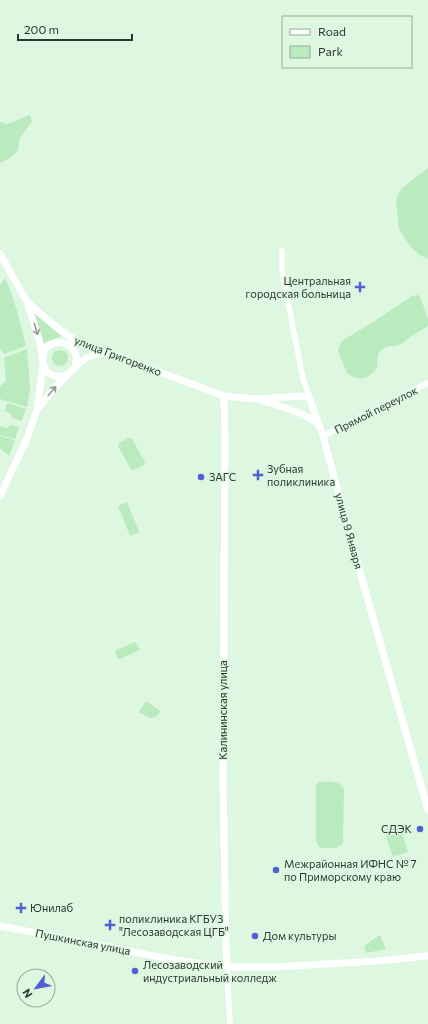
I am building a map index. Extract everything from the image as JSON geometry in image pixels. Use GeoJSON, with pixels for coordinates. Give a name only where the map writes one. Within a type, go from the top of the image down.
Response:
{"type":"FeatureCollection","features":[{"type":"Feature","properties":{"kind":"main road","name":"улица Григоренко"},"geometry":{"type":"LineString","coordinates":[[0,254],[26,300],[61,331],[79,342],[224,396],[256,399]]}},
{"type":"Feature","properties":{"kind":"main road"},"geometry":{"type":"LineString","coordinates":[[0,496],[26,441],[37,410],[43,361],[44,352],[52,344],[63,343],[73,348],[77,359],[72,372],[65,376],[54,376],[45,369],[43,361],[39,339],[26,300]]}},
{"type":"Feature","properties":{"kind":"main road"},"geometry":{"type":"LineString","coordinates":[[61,331],[68,345]]}},
{"type":"Feature","properties":{"kind":"main road"},"geometry":{"type":"LineString","coordinates":[[68,345],[79,342]]}},
{"type":"Feature","properties":{"kind":"main road"},"geometry":{"type":"LineString","coordinates":[[37,410],[53,390],[83,361],[90,356],[100,353],[107,353]]}},
{"type":"Feature","properties":{"kind":"main road","name":"Калининская улица"},"geometry":{"type":"LineString","coordinates":[[224,396],[223,778],[227,967]]}},
{"type":"Feature","properties":{"kind":"main road"},"geometry":{"type":"LineString","coordinates":[[256,399],[305,396],[312,402],[310,411],[304,414],[299,413],[295,408],[294,403],[297,398],[300,397]]}},
{"type":"Feature","properties":{"kind":"main road"},"geometry":{"type":"LineString","coordinates":[[256,399],[299,413],[310,418],[319,425]]}},
{"type":"Feature","properties":{"kind":"main road","name":"улица 9 Января"},"geometry":{"type":"LineString","coordinates":[[312,402],[323,436],[428,810]]}},
{"type":"Feature","properties":{"kind":"main road","name":"Пушкинская улица"},"geometry":{"type":"LineString","coordinates":[[0,926],[170,959],[227,967],[268,967],[377,961],[428,956]]}},
{"type":"Feature","properties":{"kind":"street","name":"улица 9 Января"},"geometry":{"type":"LineString","coordinates":[[282,251],[282,270],[301,369],[304,382],[312,402]]}},
{"type":"Feature","properties":{"kind":"street"},"geometry":{"type":"LineString","coordinates":[[300,397],[304,382]]}},
{"type":"Feature","properties":{"kind":"street","name":"Прямой переулок"},"geometry":{"type":"LineString","coordinates":[[323,436],[428,383]]}},
{"type":"Feature","properties":{"kind":"street","name":"Калининская улица"},"geometry":{"type":"LineString","coordinates":[[227,967],[230,1024]]}},
{"type":"Feature","properties":{"kind":"green space"},"geometry":{"type":"Polygon","coordinates":[[[30,115],[32,121],[19,139],[17,152],[12,157],[0,163],[0,122],[7,124],[30,115]]]}},
{"type":"Feature","properties":{"kind":"green space"},"geometry":{"type":"Polygon","coordinates":[[[428,168],[428,259],[420,255],[411,247],[402,234],[399,228],[396,201],[401,189],[428,168]]]}},
{"type":"Feature","properties":{"kind":"green space"},"geometry":{"type":"Polygon","coordinates":[[[5,278],[9,286],[26,346],[4,354],[0,348],[0,285],[5,278]]]}},
{"type":"Feature","properties":{"kind":"green space"},"geometry":{"type":"Polygon","coordinates":[[[412,296],[420,296],[428,319],[428,326],[399,345],[386,347],[381,350],[378,354],[377,367],[374,372],[365,378],[360,379],[347,373],[338,351],[342,341],[412,296]]]}},
{"type":"Feature","properties":{"kind":"green space"},"geometry":{"type":"Polygon","coordinates":[[[32,307],[62,336],[43,343],[32,307]]]}},
{"type":"Feature","properties":{"kind":"green space"},"geometry":{"type":"Polygon","coordinates":[[[27,349],[30,389],[27,407],[0,399],[0,386],[6,381],[4,358],[27,349]]]}},
{"type":"Feature","properties":{"kind":"green space"},"geometry":{"type":"Polygon","coordinates":[[[60,350],[67,355],[68,358],[63,365],[60,366],[53,361],[52,358],[57,351],[60,350]]]}},
{"type":"Feature","properties":{"kind":"green space"},"geometry":{"type":"Polygon","coordinates":[[[7,403],[26,409],[22,421],[13,418],[10,413],[5,411],[7,403]]]}},
{"type":"Feature","properties":{"kind":"green space"},"geometry":{"type":"Polygon","coordinates":[[[11,425],[19,427],[15,439],[0,435],[0,426],[6,428],[11,425]]]}},
{"type":"Feature","properties":{"kind":"green space"},"geometry":{"type":"Polygon","coordinates":[[[0,436],[15,440],[9,456],[0,448],[0,436]]]}},
{"type":"Feature","properties":{"kind":"green space"},"geometry":{"type":"Polygon","coordinates":[[[128,438],[132,439],[145,462],[144,465],[134,470],[131,469],[118,446],[119,443],[128,438]]]}},
{"type":"Feature","properties":{"kind":"green space"},"geometry":{"type":"Polygon","coordinates":[[[127,502],[139,532],[130,536],[118,506],[127,502]]]}},
{"type":"Feature","properties":{"kind":"green space"},"geometry":{"type":"Polygon","coordinates":[[[135,642],[140,650],[118,659],[115,651],[135,642]]]}},
{"type":"Feature","properties":{"kind":"green space"},"geometry":{"type":"Polygon","coordinates":[[[146,701],[161,711],[156,717],[150,718],[139,712],[146,701]]]}},
{"type":"Feature","properties":{"kind":"green space"},"geometry":{"type":"Polygon","coordinates":[[[319,782],[334,782],[343,787],[343,842],[336,848],[321,848],[318,846],[316,840],[316,785],[319,782]]]}},
{"type":"Feature","properties":{"kind":"green space"},"geometry":{"type":"Polygon","coordinates":[[[398,825],[400,826],[408,852],[393,857],[384,830],[398,825]]]}},
{"type":"Feature","properties":{"kind":"green space"},"geometry":{"type":"Polygon","coordinates":[[[380,935],[386,949],[366,953],[364,946],[380,935]]]}},
{"type":"Feature","properties":{"kind":"place","name":"Центральная городская больница"},"geometry":{"type":"Point","coordinates":[360,287]}},
{"type":"Feature","properties":{"kind":"place","name":"Зубная поликлиника"},"geometry":{"type":"Point","coordinates":[258,475]}},
{"type":"Feature","properties":{"kind":"place","name":"ЗАГС"},"geometry":{"type":"Point","coordinates":[201,477]}},
{"type":"Feature","properties":{"kind":"place","name":"СДЭК"},"geometry":{"type":"Point","coordinates":[420,829]}},
{"type":"Feature","properties":{"kind":"place","name":"Межрайонная ИФНС № 7 по Приморскому краю"},"geometry":{"type":"Point","coordinates":[276,870]}},
{"type":"Feature","properties":{"kind":"place","name":"Юнилаб"},"geometry":{"type":"Point","coordinates":[21,908]}},
{"type":"Feature","properties":{"kind":"place","name":"поликлиника КГБУЗ \"Лесозаводская ЦГБ\""},"geometry":{"type":"Point","coordinates":[110,925]}},
{"type":"Feature","properties":{"kind":"place","name":"Дом культуры"},"geometry":{"type":"Point","coordinates":[255,936]}},
{"type":"Feature","properties":{"kind":"place","name":"Лесозаводский индустриальный колледж"},"geometry":{"type":"Point","coordinates":[135,971]}}]}
